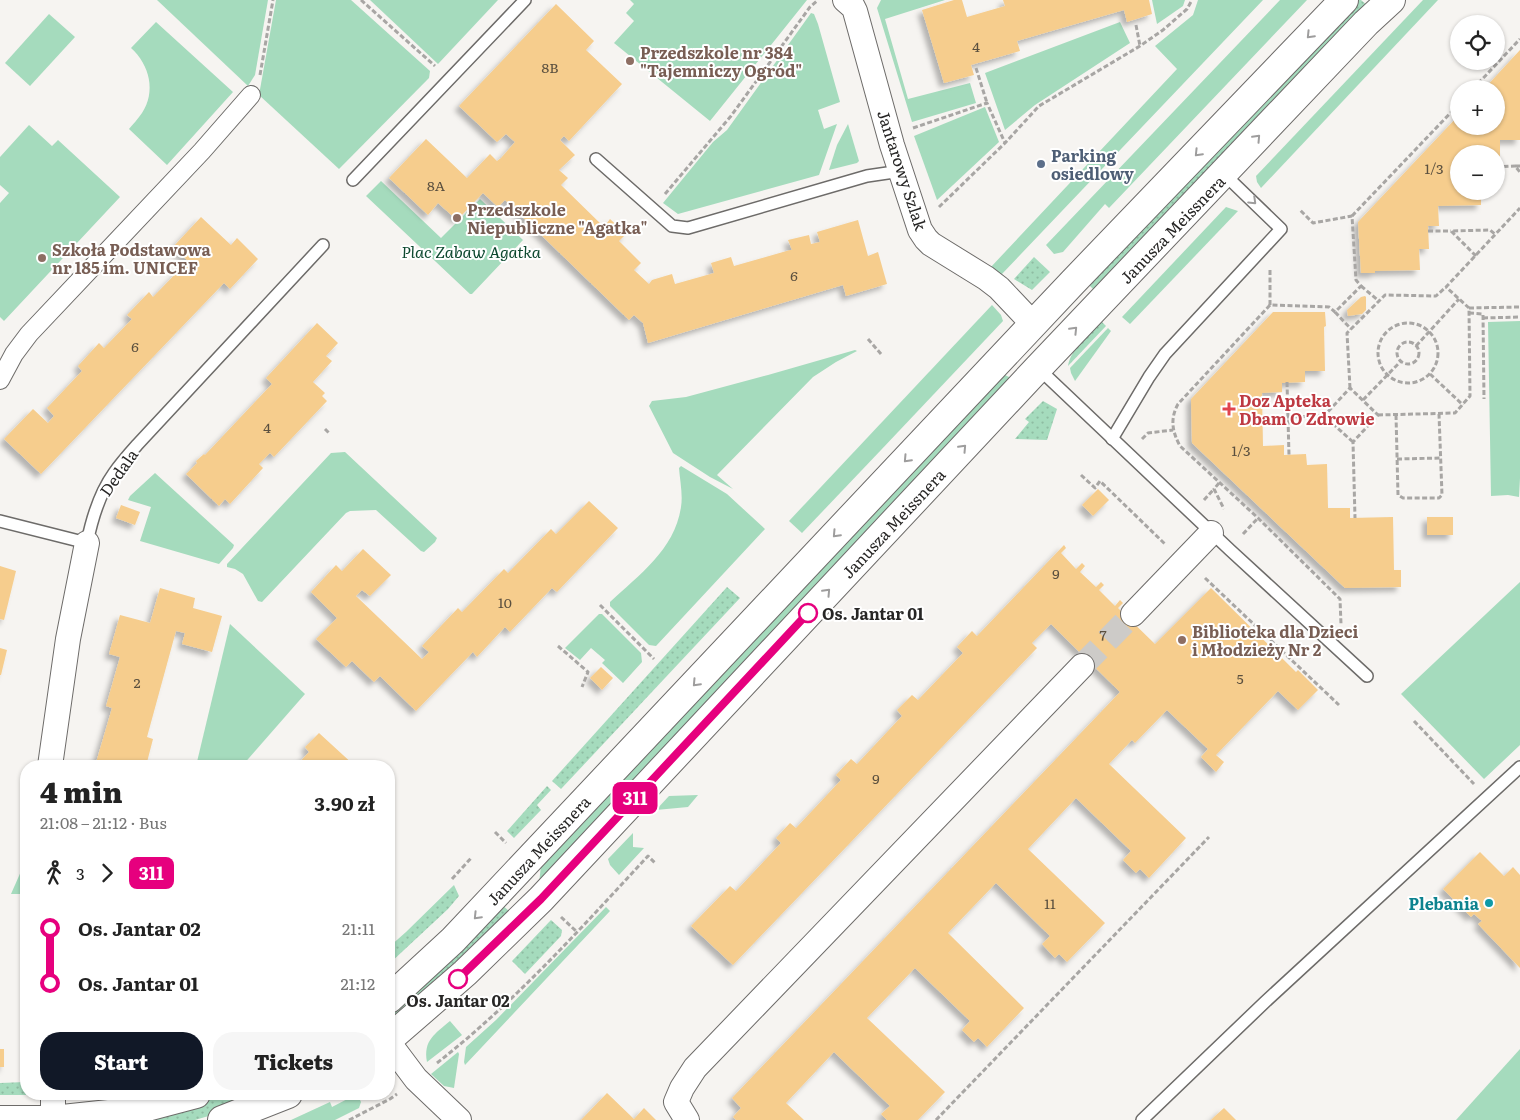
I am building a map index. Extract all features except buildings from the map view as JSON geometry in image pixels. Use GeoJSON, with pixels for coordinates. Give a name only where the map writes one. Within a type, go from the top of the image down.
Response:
{"type":"FeatureCollection","features":[{"type":"Feature","properties":{"kind":"street","name":"Jantarowy Szlak"},"geometry":{"type":"LineString","coordinates":[[847,0],[855,11],[920,230],[926,239],[999,288],[1034,325]]}},
{"type":"Feature","properties":{"kind":"street","name":"Janusza Meissnera"},"geometry":{"type":"LineString","coordinates":[[395,993],[453,940],[1079,276],[1344,0]]}},
{"type":"Feature","properties":{"kind":"street","name":"Janusza Meissnera"},"geometry":{"type":"LineString","coordinates":[[395,1033],[465,973],[541,899],[1038,368],[1366,23],[1391,0]]}},
{"type":"Feature","properties":{"kind":"street"},"geometry":{"type":"LineString","coordinates":[[0,380],[14,354],[29,334],[202,151],[251,95]]}},
{"type":"Feature","properties":{"kind":"street"},"geometry":{"type":"LineString","coordinates":[[1034,325],[1038,368]]}},
{"type":"Feature","properties":{"kind":"street"},"geometry":{"type":"LineString","coordinates":[[1133,614],[1211,533]]}},
{"type":"Feature","properties":{"kind":"street","name":"Dedala"},"geometry":{"type":"LineString","coordinates":[[51,760],[68,640],[87,544]]}},
{"type":"Feature","properties":{"kind":"street"},"geometry":{"type":"LineString","coordinates":[[687,1120],[682,1115],[676,1102],[682,1088],[695,1068],[1082,666]]}},
{"type":"Feature","properties":{"kind":"street"},"geometry":{"type":"LineString","coordinates":[[395,1051],[416,1079],[459,1120]]}},
{"type":"Feature","properties":{"kind":"street"},"geometry":{"type":"LineString","coordinates":[[53,1100],[53,1120],[128,1112],[173,1100]]}},
{"type":"Feature","properties":{"kind":"street"},"geometry":{"type":"LineString","coordinates":[[222,1120],[273,1100]]}},
{"type":"Feature","properties":{"kind":"street"},"geometry":{"type":"LineString","coordinates":[[0,1120],[49,1120]]}},
{"type":"Feature","properties":{"kind":"lane"},"geometry":{"type":"LineString","coordinates":[[353,180],[525,0]]}},
{"type":"Feature","properties":{"kind":"lane"},"geometry":{"type":"LineString","coordinates":[[596,159],[672,226],[688,228],[867,176],[901,171]]}},
{"type":"Feature","properties":{"kind":"lane"},"geometry":{"type":"LineString","coordinates":[[1112,439],[1165,354],[1281,229],[1224,174]]}},
{"type":"Feature","properties":{"kind":"lane","name":"Dedala"},"geometry":{"type":"LineString","coordinates":[[87,544],[93,513],[113,473],[136,445],[322,245]]}},
{"type":"Feature","properties":{"kind":"lane"},"geometry":{"type":"LineString","coordinates":[[1038,368],[1211,533],[1367,676]]}},
{"type":"Feature","properties":{"kind":"lane"},"geometry":{"type":"LineString","coordinates":[[0,520],[87,544]]}},
{"type":"Feature","properties":{"kind":"lane"},"geometry":{"type":"LineString","coordinates":[[1142,1120],[1265,1002],[1520,767]]}},
{"type":"Feature","properties":{"kind":"path"},"geometry":{"type":"LineString","coordinates":[[251,95],[257,89],[273,0]]}},
{"type":"Feature","properties":{"kind":"path"},"geometry":{"type":"LineString","coordinates":[[360,0],[450,80]]}},
{"type":"Feature","properties":{"kind":"path"},"geometry":{"type":"LineString","coordinates":[[652,210],[731,116],[810,7],[818,0]]}},
{"type":"Feature","properties":{"kind":"path"},"geometry":{"type":"LineString","coordinates":[[935,212],[1005,143],[1039,106],[1140,46],[1163,30],[1187,9],[1192,0]]}},
{"type":"Feature","properties":{"kind":"path"},"geometry":{"type":"LineString","coordinates":[[1136,25],[1140,46]]}},
{"type":"Feature","properties":{"kind":"path"},"geometry":{"type":"LineString","coordinates":[[1481,80],[1520,39]]}},
{"type":"Feature","properties":{"kind":"path"},"geometry":{"type":"LineString","coordinates":[[976,68],[987,103],[1005,143]]}},
{"type":"Feature","properties":{"kind":"path"},"geometry":{"type":"LineString","coordinates":[[908,130],[987,103]]}},
{"type":"Feature","properties":{"kind":"path"},"geometry":{"type":"LineString","coordinates":[[1300,210],[1313,224],[1352,216],[1450,113]]}},
{"type":"Feature","properties":{"kind":"path"},"geometry":{"type":"LineString","coordinates":[[1505,166],[1520,166]]}},
{"type":"Feature","properties":{"kind":"path"},"geometry":{"type":"LineString","coordinates":[[1514,166],[1520,172]]}},
{"type":"Feature","properties":{"kind":"path"},"geometry":{"type":"LineString","coordinates":[[1262,418],[1324,416],[1350,388],[1348,333],[1351,329],[1385,295],[1436,296],[1520,208]]}},
{"type":"Feature","properties":{"kind":"path"},"geometry":{"type":"LineString","coordinates":[[1352,216],[1356,280],[1379,300]]}},
{"type":"Feature","properties":{"kind":"path"},"geometry":{"type":"LineString","coordinates":[[1428,231],[1490,230],[1496,235]]}},
{"type":"Feature","properties":{"kind":"path"},"geometry":{"type":"LineString","coordinates":[[1451,231],[1476,256]]}},
{"type":"Feature","properties":{"kind":"path"},"geometry":{"type":"LineString","coordinates":[[1256,256],[1271,270],[1270,305],[1178,404],[1173,413],[1173,430],[1180,446],[1258,518],[1340,599],[1341,625]]}},
{"type":"Feature","properties":{"kind":"path"},"geometry":{"type":"LineString","coordinates":[[1335,312],[1361,286]]}},
{"type":"Feature","properties":{"kind":"path"},"geometry":{"type":"LineString","coordinates":[[1446,287],[1469,308],[1520,307]]}},
{"type":"Feature","properties":{"kind":"path"},"geometry":{"type":"LineString","coordinates":[[1416,346],[1459,299]]}},
{"type":"Feature","properties":{"kind":"path"},"geometry":{"type":"LineString","coordinates":[[1270,305],[1329,307],[1351,329]]}},
{"type":"Feature","properties":{"kind":"path"},"geometry":{"type":"LineString","coordinates":[[1350,388],[1378,415],[1455,413],[1470,396],[1469,308]]}},
{"type":"Feature","properties":{"kind":"path"},"geometry":{"type":"LineString","coordinates":[[1469,314],[1483,314],[1484,399]]}},
{"type":"Feature","properties":{"kind":"path"},"geometry":{"type":"LineString","coordinates":[[1483,318],[1520,317]]}},
{"type":"Feature","properties":{"kind":"path"},"geometry":{"type":"LineString","coordinates":[[1402,324],[1411,324],[1421,326],[1429,332],[1436,342],[1438,350],[1436,366],[1430,374],[1417,382],[1405,383],[1393,379],[1383,370],[1379,358],[1379,350],[1385,335],[1392,328],[1402,324]]}},
{"type":"Feature","properties":{"kind":"path"},"geometry":{"type":"LineString","coordinates":[[868,339],[882,354]]}},
{"type":"Feature","properties":{"kind":"path"},"geometry":{"type":"LineString","coordinates":[[1411,343],[1416,346],[1419,354],[1415,362],[1408,364],[1401,361],[1397,354],[1402,344],[1411,343]]}},
{"type":"Feature","properties":{"kind":"path"},"geometry":{"type":"LineString","coordinates":[[1363,400],[1401,361]]}},
{"type":"Feature","properties":{"kind":"path"},"geometry":{"type":"LineString","coordinates":[[1430,374],[1463,405]]}},
{"type":"Feature","properties":{"kind":"path"},"geometry":{"type":"LineString","coordinates":[[1287,382],[1289,455]]}},
{"type":"Feature","properties":{"kind":"path"},"geometry":{"type":"LineString","coordinates":[[1396,415],[1398,495],[1403,498],[1439,498],[1442,495],[1439,414]]}},
{"type":"Feature","properties":{"kind":"path"},"geometry":{"type":"LineString","coordinates":[[1355,518],[1353,442],[1378,415]]}},
{"type":"Feature","properties":{"kind":"path"},"geometry":{"type":"LineString","coordinates":[[1324,416],[1353,442]]}},
{"type":"Feature","properties":{"kind":"path"},"geometry":{"type":"LineString","coordinates":[[325,429],[329,433]]}},
{"type":"Feature","properties":{"kind":"path"},"geometry":{"type":"LineString","coordinates":[[1158,432],[1173,430]]}},
{"type":"Feature","properties":{"kind":"path"},"geometry":{"type":"LineString","coordinates":[[1397,459],[1441,458]]}},
{"type":"Feature","properties":{"kind":"path"},"geometry":{"type":"LineString","coordinates":[[1081,475],[1095,488],[1100,481],[1168,546]]}},
{"type":"Feature","properties":{"kind":"path"},"geometry":{"type":"LineString","coordinates":[[1206,499],[1214,489]]}},
{"type":"Feature","properties":{"kind":"path"},"geometry":{"type":"LineString","coordinates":[[1243,534],[1258,518]]}},
{"type":"Feature","properties":{"kind":"path"},"geometry":{"type":"LineString","coordinates":[[1200,573],[1339,704]]}},
{"type":"Feature","properties":{"kind":"path"},"geometry":{"type":"LineString","coordinates":[[600,605],[654,659]]}},
{"type":"Feature","properties":{"kind":"path"},"geometry":{"type":"LineString","coordinates":[[558,646],[588,672],[582,687]]}},
{"type":"Feature","properties":{"kind":"path"},"geometry":{"type":"LineString","coordinates":[[1414,721],[1486,798]]}},
{"type":"Feature","properties":{"kind":"path"},"geometry":{"type":"LineString","coordinates":[[936,1120],[1209,837]]}},
{"type":"Feature","properties":{"kind":"path"},"geometry":{"type":"LineString","coordinates":[[437,1063],[468,1039],[515,996],[648,856],[654,863]]}},
{"type":"Feature","properties":{"kind":"path"},"geometry":{"type":"LineString","coordinates":[[452,879],[472,857]]}},
{"type":"Feature","properties":{"kind":"path"},"geometry":{"type":"LineString","coordinates":[[395,1095],[403,1089]]}},
{"type":"Feature","properties":{"kind":"path"},"geometry":{"type":"LineString","coordinates":[[349,1120],[388,1100]]}},
{"type":"Feature","properties":{"kind":"green space"},"geometry":{"type":"Polygon","coordinates":[[[157,0],[268,0],[255,75],[248,86],[157,0]]]}},
{"type":"Feature","properties":{"kind":"green space"},"geometry":{"type":"Polygon","coordinates":[[[276,0],[351,0],[430,71],[429,78],[339,169],[259,95],[276,0]]]}},
{"type":"Feature","properties":{"kind":"green space"},"geometry":{"type":"Polygon","coordinates":[[[370,0],[498,0],[438,64],[370,0]]]}},
{"type":"Feature","properties":{"kind":"green space"},"geometry":{"type":"Polygon","coordinates":[[[630,0],[807,0],[710,121],[614,43],[634,21],[626,13],[634,4],[630,0]]]}},
{"type":"Feature","properties":{"kind":"green space"},"geometry":{"type":"Polygon","coordinates":[[[881,0],[945,0],[885,19],[908,99],[970,83],[976,103],[912,122],[877,8],[881,0]]]}},
{"type":"Feature","properties":{"kind":"green space"},"geometry":{"type":"Polygon","coordinates":[[[1152,0],[1185,0],[1183,6],[1157,24],[1152,0]]]}},
{"type":"Feature","properties":{"kind":"green space"},"geometry":{"type":"Polygon","coordinates":[[[1198,0],[1263,0],[1001,275],[990,268],[1177,69],[1155,46],[1193,15],[1198,0]]]}},
{"type":"Feature","properties":{"kind":"green space"},"geometry":{"type":"Polygon","coordinates":[[[1280,0],[1307,0],[1109,208],[1105,204],[1063,252],[1054,254],[1046,245],[1280,0]]]}},
{"type":"Feature","properties":{"kind":"green space"},"geometry":{"type":"Polygon","coordinates":[[[1354,0],[1361,0],[1369,7],[1098,294],[1086,282],[1354,0]]]}},
{"type":"Feature","properties":{"kind":"green space"},"geometry":{"type":"Polygon","coordinates":[[[1423,0],[1438,0],[1261,188],[1256,176],[1423,0]]]}},
{"type":"Feature","properties":{"kind":"green space"},"geometry":{"type":"Polygon","coordinates":[[[811,13],[814,14],[818,24],[840,102],[818,110],[824,129],[837,124],[819,175],[678,214],[663,203],[713,142],[727,130],[811,13]]]}},
{"type":"Feature","properties":{"kind":"green space"},"geometry":{"type":"Polygon","coordinates":[[[49,14],[75,37],[30,86],[5,63],[49,14]]]}},
{"type":"Feature","properties":{"kind":"green space"},"geometry":{"type":"Polygon","coordinates":[[[156,22],[233,92],[167,165],[129,129],[146,105],[150,88],[147,70],[138,55],[131,48],[156,22]]]}},
{"type":"Feature","properties":{"kind":"green space"},"geometry":{"type":"Polygon","coordinates":[[[1120,22],[1130,43],[1035,105],[1005,130],[985,73],[1120,22]]]}},
{"type":"Feature","properties":{"kind":"green space"},"geometry":{"type":"Polygon","coordinates":[[[985,107],[999,142],[937,200],[914,136],[985,107]]]}},
{"type":"Feature","properties":{"kind":"green space"},"geometry":{"type":"Polygon","coordinates":[[[848,124],[859,161],[829,170],[837,145],[848,124]]]}},
{"type":"Feature","properties":{"kind":"green space"},"geometry":{"type":"Polygon","coordinates":[[[29,125],[52,146],[58,140],[120,197],[4,321],[0,317],[0,203],[9,193],[0,185],[0,157],[29,125]]]}},
{"type":"Feature","properties":{"kind":"green space","name":"Plac Zabaw Agatka"},"geometry":{"type":"Polygon","coordinates":[[[381,181],[441,238],[480,199],[523,240],[470,294],[366,196],[381,181]]]}},
{"type":"Feature","properties":{"kind":"green space"},"geometry":{"type":"Polygon","coordinates":[[[1226,207],[1238,211],[1130,324],[1122,317],[1226,207]]]}},
{"type":"Feature","properties":{"kind":"green space"},"geometry":{"type":"Polygon","coordinates":[[[1034,257],[1050,272],[1032,290],[1014,279],[1034,257]]]}},
{"type":"Feature","properties":{"kind":"green space"},"geometry":{"type":"Polygon","coordinates":[[[992,305],[1001,315],[1003,321],[802,533],[789,521],[992,305]]]}},
{"type":"Feature","properties":{"kind":"green space"},"geometry":{"type":"Polygon","coordinates":[[[1520,321],[1519,497],[1508,495],[1491,496],[1488,322],[1520,321]]]}},
{"type":"Feature","properties":{"kind":"green space"},"geometry":{"type":"Polygon","coordinates":[[[1102,322],[1106,326],[1068,366],[1077,347],[1102,322]]]}},
{"type":"Feature","properties":{"kind":"green space"},"geometry":{"type":"Polygon","coordinates":[[[1108,328],[1111,331],[1075,381],[1070,368],[1108,328]]]}},
{"type":"Feature","properties":{"kind":"green space"},"geometry":{"type":"Polygon","coordinates":[[[857,351],[813,377],[717,475],[733,489],[710,477],[673,453],[649,406],[652,401],[686,397],[857,351]]]}},
{"type":"Feature","properties":{"kind":"green space"},"geometry":{"type":"Polygon","coordinates":[[[1005,375],[1009,377],[1009,383],[539,884],[541,865],[999,377],[1005,375]]]}},
{"type":"Feature","properties":{"kind":"green space"},"geometry":{"type":"Polygon","coordinates":[[[1043,401],[1057,409],[1047,440],[1015,439],[1029,422],[1025,419],[1043,401]]]}},
{"type":"Feature","properties":{"kind":"green space"},"geometry":{"type":"Polygon","coordinates":[[[345,452],[437,538],[435,542],[424,552],[421,551],[376,510],[350,511],[262,602],[258,601],[243,574],[227,567],[227,564],[331,453],[345,452]]]}},
{"type":"Feature","properties":{"kind":"green space"},"geometry":{"type":"Polygon","coordinates":[[[681,466],[727,494],[765,529],[656,646],[649,645],[610,606],[610,602],[644,571],[664,548],[671,536],[681,507],[682,493],[679,468],[681,466]]]}},
{"type":"Feature","properties":{"kind":"green space"},"geometry":{"type":"Polygon","coordinates":[[[155,473],[234,545],[219,564],[140,541],[151,507],[128,500],[155,473]]]}},
{"type":"Feature","properties":{"kind":"green space"},"geometry":{"type":"Polygon","coordinates":[[[1520,582],[1520,745],[1484,779],[1401,694],[1520,582]]]}},
{"type":"Feature","properties":{"kind":"green space"},"geometry":{"type":"Polygon","coordinates":[[[727,587],[740,598],[561,789],[552,781],[727,587]]]}},
{"type":"Feature","properties":{"kind":"green space"},"geometry":{"type":"Polygon","coordinates":[[[599,614],[602,614],[641,653],[642,662],[623,683],[602,663],[605,660],[591,648],[580,660],[565,648],[599,614]]]}},
{"type":"Feature","properties":{"kind":"green space"},"geometry":{"type":"Polygon","coordinates":[[[230,624],[305,694],[247,760],[197,760],[230,624]]]}},
{"type":"Feature","properties":{"kind":"green space"},"geometry":{"type":"Polygon","coordinates":[[[547,786],[551,790],[537,805],[541,810],[514,838],[507,831],[547,786]]]}},
{"type":"Feature","properties":{"kind":"green space"},"geometry":{"type":"Polygon","coordinates":[[[698,795],[688,807],[656,810],[669,796],[698,795]]]}},
{"type":"Feature","properties":{"kind":"green space"},"geometry":{"type":"Polygon","coordinates":[[[633,833],[633,847],[644,848],[619,875],[610,865],[608,859],[633,833]]]}},
{"type":"Feature","properties":{"kind":"green space"},"geometry":{"type":"Polygon","coordinates":[[[20,874],[20,894],[11,894],[20,874]]]}},
{"type":"Feature","properties":{"kind":"green space"},"geometry":{"type":"Polygon","coordinates":[[[454,885],[459,896],[448,909],[395,958],[395,942],[454,885]]]}},
{"type":"Feature","properties":{"kind":"green space"},"geometry":{"type":"Polygon","coordinates":[[[500,903],[511,913],[395,1021],[395,1002],[500,903]]]}},
{"type":"Feature","properties":{"kind":"green space"},"geometry":{"type":"Polygon","coordinates":[[[606,907],[610,911],[465,1065],[466,1047],[496,1020],[606,907]]]}},
{"type":"Feature","properties":{"kind":"green space"},"geometry":{"type":"Polygon","coordinates":[[[551,920],[562,930],[561,936],[525,974],[512,961],[551,920]]]}},
{"type":"Feature","properties":{"kind":"green space"},"geometry":{"type":"Polygon","coordinates":[[[450,1021],[462,1035],[427,1062],[427,1048],[431,1038],[450,1021]]]}},
{"type":"Feature","properties":{"kind":"green space"},"geometry":{"type":"Polygon","coordinates":[[[1520,1049],[1520,1120],[1456,1120],[1520,1049]]]}},
{"type":"Feature","properties":{"kind":"green space"},"geometry":{"type":"Polygon","coordinates":[[[458,1052],[454,1088],[444,1086],[431,1074],[458,1052]]]}},
{"type":"Feature","properties":{"kind":"green space"},"geometry":{"type":"Polygon","coordinates":[[[20,1082],[20,1095],[0,1095],[0,1083],[20,1082]]]}},
{"type":"Feature","properties":{"kind":"green space"},"geometry":{"type":"Polygon","coordinates":[[[209,1100],[251,1100],[195,1120],[131,1120],[209,1100]]]}},
{"type":"Feature","properties":{"kind":"green space"},"geometry":{"type":"Polygon","coordinates":[[[345,1100],[360,1100],[361,1102],[359,1108],[335,1120],[291,1120],[330,1102],[332,1107],[345,1100]]]}},
{"type":"Feature","properties":{"kind":"tunnel"},"geometry":{"type":"LineString","coordinates":[[1082,666],[1133,614]]}},
{"type":"Feature","properties":{"kind":"bus line","name":"311"},"geometry":{"type":"LineString","coordinates":[[458,979],[541,899],[808,613]]}},
{"type":"Feature","properties":{"kind":"place","name":"Przedszkole nr 384 \"Tajemniczy Ogród\""},"geometry":{"type":"Point","coordinates":[630,61]}},
{"type":"Feature","properties":{"kind":"place","name":"Parking osiedlowy"},"geometry":{"type":"Point","coordinates":[1041,164]}},
{"type":"Feature","properties":{"kind":"place","name":"Przedszkole Niepubliczne \"Agatka\""},"geometry":{"type":"Point","coordinates":[457,218]}},
{"type":"Feature","properties":{"kind":"place","name":"Szkoła Podstawowa nr 185 im. UNICEF"},"geometry":{"type":"Point","coordinates":[42,258]}},
{"type":"Feature","properties":{"kind":"place","name":"Doz Apteka Dbam O Zdrowie"},"geometry":{"type":"Point","coordinates":[1229,409]}},
{"type":"Feature","properties":{"kind":"place","name":"Os. Jantar 01"},"geometry":{"type":"Point","coordinates":[808,613]}},
{"type":"Feature","properties":{"kind":"place","name":"Biblioteka dla Dzieci i Młodzieży Nr 2"},"geometry":{"type":"Point","coordinates":[1182,640]}},
{"type":"Feature","properties":{"kind":"place","name":"Plebania"},"geometry":{"type":"Point","coordinates":[1489,903]}},
{"type":"Feature","properties":{"kind":"place","name":"Os. Jantar 02"},"geometry":{"type":"Point","coordinates":[458,979]}}]}
